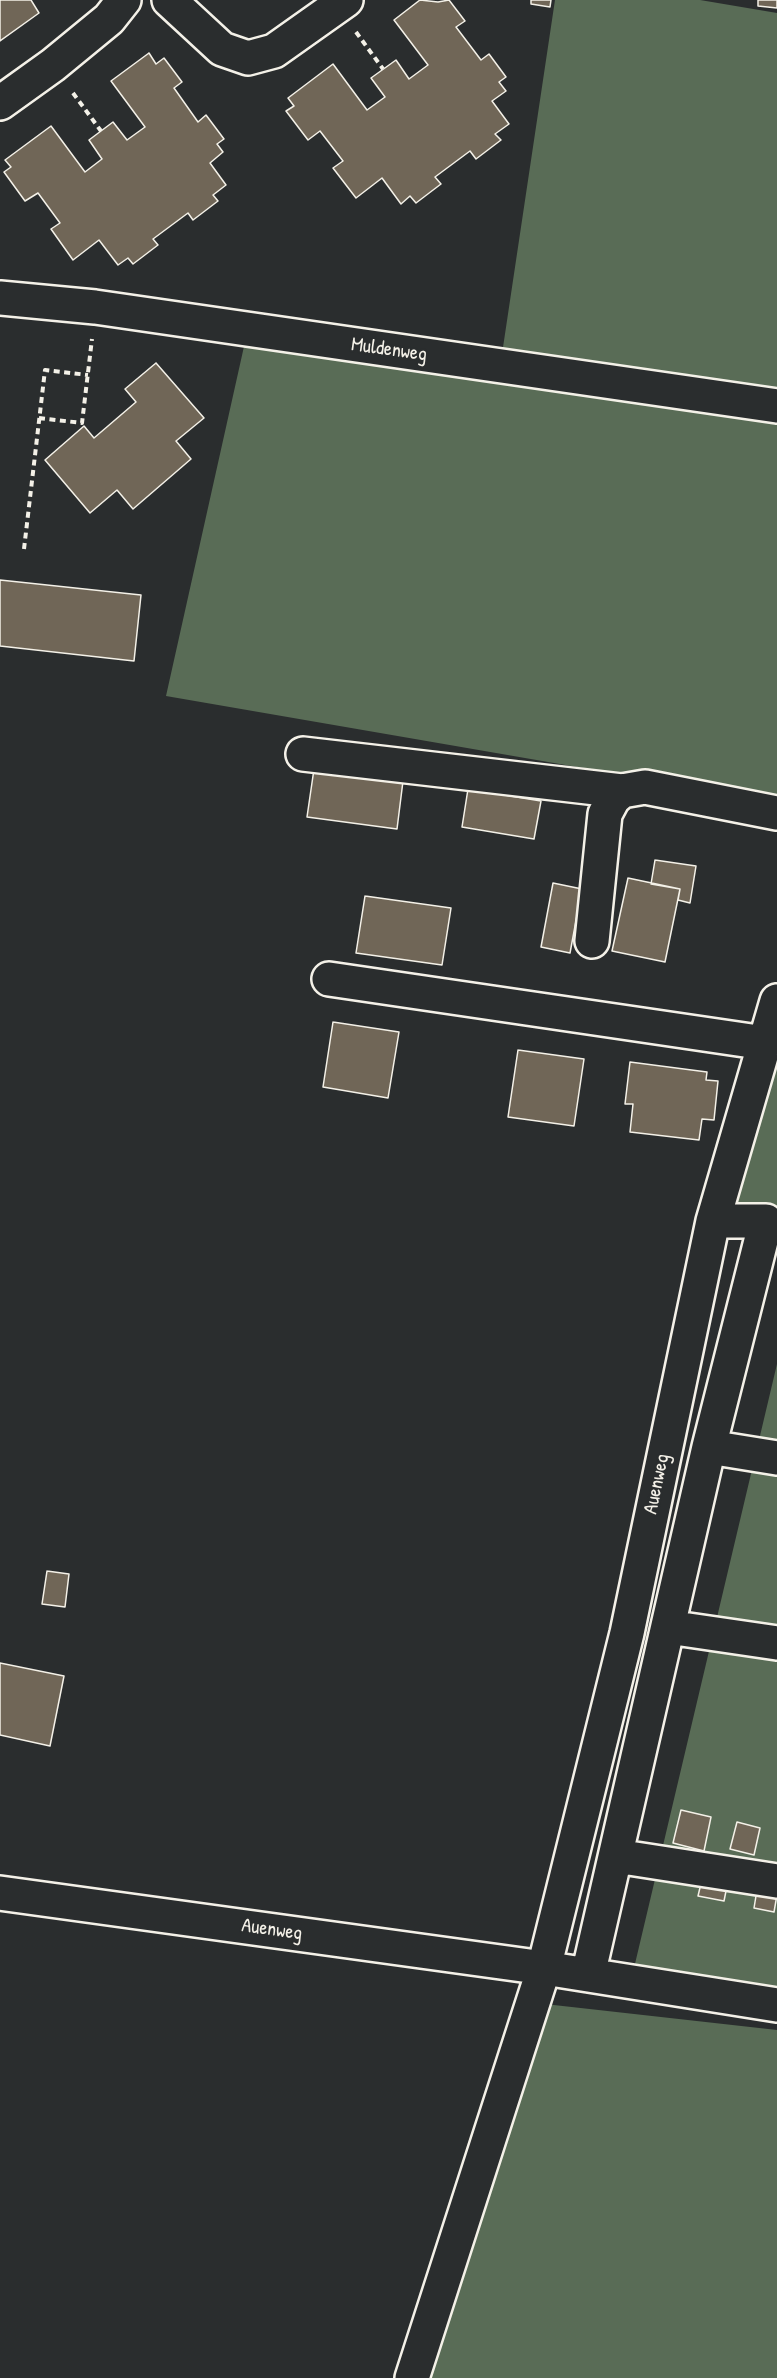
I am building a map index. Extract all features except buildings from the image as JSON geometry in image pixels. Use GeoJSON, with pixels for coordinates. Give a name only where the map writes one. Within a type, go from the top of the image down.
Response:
{"type":"FeatureCollection","features":[{"type":"Feature","properties":{"kind":"street"},"geometry":{"type":"LineString","coordinates":[[0,103],[53,65],[108,19],[124,0]]}},
{"type":"Feature","properties":{"kind":"street"},"geometry":{"type":"LineString","coordinates":[[169,0],[222,49],[248,58],[274,51],[341,3]]}},
{"type":"Feature","properties":{"kind":"street","name":"Muldenweg"},"geometry":{"type":"LineString","coordinates":[[0,298],[95,307],[777,406]]}},
{"type":"Feature","properties":{"kind":"street"},"geometry":{"type":"LineString","coordinates":[[303,754],[622,791],[645,787],[777,813]]}},
{"type":"Feature","properties":{"kind":"street"},"geometry":{"type":"LineString","coordinates":[[592,941],[605,814],[613,800],[622,791]]}},
{"type":"Feature","properties":{"kind":"street"},"geometry":{"type":"LineString","coordinates":[[330,979],[765,1044]]}},
{"type":"Feature","properties":{"kind":"street","name":"Auenweg"},"geometry":{"type":"LineString","coordinates":[[412,2378],[544,1968],[627,1633],[713,1221],[777,1000]]}},
{"type":"Feature","properties":{"kind":"street"},"geometry":{"type":"LineString","coordinates":[[588,1975],[709,1447],[772,1222],[713,1221]]}},
{"type":"Feature","properties":{"kind":"street"},"geometry":{"type":"LineString","coordinates":[[709,1447],[777,1458]]}},
{"type":"Feature","properties":{"kind":"street"},"geometry":{"type":"LineString","coordinates":[[668,1627],[777,1643]]}},
{"type":"Feature","properties":{"kind":"street"},"geometry":{"type":"LineString","coordinates":[[615,1856],[777,1881]]}},
{"type":"Feature","properties":{"kind":"street","name":"Auenweg"},"geometry":{"type":"LineString","coordinates":[[0,1893],[544,1968]]}},
{"type":"Feature","properties":{"kind":"street"},"geometry":{"type":"LineString","coordinates":[[544,1968],[777,2005]]}},
{"type":"Feature","properties":{"kind":"path"},"geometry":{"type":"LineString","coordinates":[[341,3],[383,69]]}},
{"type":"Feature","properties":{"kind":"path"},"geometry":{"type":"LineString","coordinates":[[53,65],[101,131]]}},
{"type":"Feature","properties":{"kind":"path"},"geometry":{"type":"LineString","coordinates":[[39,418],[82,423],[95,307]]}},
{"type":"Feature","properties":{"kind":"path"},"geometry":{"type":"LineString","coordinates":[[24,549],[45,370],[88,375]]}},
{"type":"Feature","properties":{"kind":"green space"},"geometry":{"type":"Polygon","coordinates":[[[555,0],[700,0],[777,13],[777,394],[502,354],[555,0]]]}},
{"type":"Feature","properties":{"kind":"green space"},"geometry":{"type":"Polygon","coordinates":[[[245,342],[777,418],[777,806],[635,777],[166,696],[245,342]]]}},
{"type":"Feature","properties":{"kind":"green space"},"geometry":{"type":"Polygon","coordinates":[[[777,1054],[777,1210],[736,1203],[777,1054]]]}},
{"type":"Feature","properties":{"kind":"green space"},"geometry":{"type":"Polygon","coordinates":[[[777,1364],[777,1990],[634,1968],[777,1364]]]}},
{"type":"Feature","properties":{"kind":"green space"},"geometry":{"type":"Polygon","coordinates":[[[518,2001],[777,2030],[777,2378],[394,2378],[518,2001]]]}}]}
